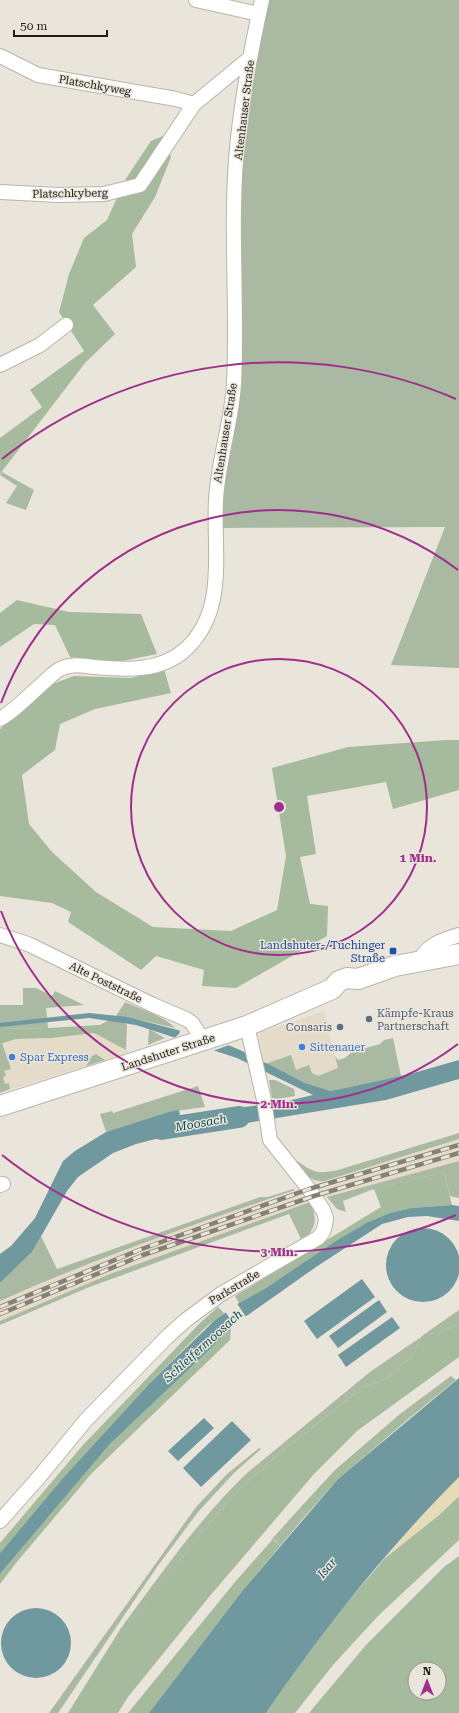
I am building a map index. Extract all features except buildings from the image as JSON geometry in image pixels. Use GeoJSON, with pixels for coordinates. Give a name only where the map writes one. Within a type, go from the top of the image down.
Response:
{"type":"FeatureCollection","features":[{"type":"Feature","properties":{"kind":"main road","name":"Landshuter Straße"},"geometry":{"type":"LineString","coordinates":[[0,1106],[194,1037],[222,1034],[247,1026],[332,989],[343,990],[351,986],[358,979],[380,971],[420,960],[459,954]]}},
{"type":"Feature","properties":{"kind":"street"},"geometry":{"type":"LineString","coordinates":[[196,0],[259,14]]}},
{"type":"Feature","properties":{"kind":"street","name":"Altenhauser Straße"},"geometry":{"type":"LineString","coordinates":[[0,719],[10,713],[54,673],[66,667],[72,665],[120,670],[135,669],[151,667],[172,659],[192,644],[211,608],[216,578],[216,500],[218,473],[234,386],[236,326],[235,184],[238,139],[250,58],[262,0]]}},
{"type":"Feature","properties":{"kind":"street","name":"Platschkyweg"},"geometry":{"type":"LineString","coordinates":[[0,56],[38,75],[176,99],[194,104]]}},
{"type":"Feature","properties":{"kind":"street"},"geometry":{"type":"LineString","coordinates":[[194,104],[250,58]]}},
{"type":"Feature","properties":{"kind":"street","name":"Platschkyberg"},"geometry":{"type":"LineString","coordinates":[[0,192],[59,195],[104,194],[140,185],[194,104]]}},
{"type":"Feature","properties":{"kind":"street"},"geometry":{"type":"LineString","coordinates":[[0,365],[40,345],[66,325]]}},
{"type":"Feature","properties":{"kind":"street","name":"Alte Poststraße"},"geometry":{"type":"LineString","coordinates":[[0,935],[28,944],[153,1005],[186,1019],[194,1037]]}},
{"type":"Feature","properties":{"kind":"street"},"geometry":{"type":"LineString","coordinates":[[420,960],[424,952],[430,947],[459,935]]}},
{"type":"Feature","properties":{"kind":"street","name":"Parkstraße"},"geometry":{"type":"LineString","coordinates":[[0,1521],[40,1476],[86,1420],[168,1336],[186,1320],[221,1294],[318,1238],[322,1232],[326,1218],[323,1210],[314,1196],[270,1140],[264,1100],[247,1026]]}},
{"type":"Feature","properties":{"kind":"shaded area"},"geometry":{"type":"Polygon","coordinates":[[[324,1011],[343,1089],[286,1074],[265,1064],[262,1059],[259,1036],[262,1032],[324,1011]]]}},
{"type":"Feature","properties":{"kind":"shaded area"},"geometry":{"type":"Polygon","coordinates":[[[94,1033],[130,1052],[0,1093],[0,1044],[16,1039],[52,1038],[94,1033]]]}},
{"type":"Feature","properties":{"kind":"shaded area"},"geometry":{"type":"Polygon","coordinates":[[[459,1139],[459,1161],[310,1202],[110,1274],[0,1321],[0,1301],[156,1237],[295,1190],[459,1139]]]}},
{"type":"Feature","properties":{"kind":"green space"},"geometry":{"type":"Polygon","coordinates":[[[268,0],[459,0],[459,668],[391,665],[445,527],[221,528],[241,160],[252,80],[268,0]]]}},
{"type":"Feature","properties":{"kind":"green space"},"geometry":{"type":"Polygon","coordinates":[[[163,136],[171,157],[155,197],[132,234],[136,267],[93,305],[115,334],[85,363],[0,474],[0,438],[42,407],[30,390],[84,351],[59,312],[69,274],[84,238],[107,220],[125,180],[151,141],[163,136]]]}},
{"type":"Feature","properties":{"kind":"green space"},"geometry":{"type":"Polygon","coordinates":[[[2,472],[34,490],[26,510],[6,503],[17,486],[0,475],[2,472]]]}},
{"type":"Feature","properties":{"kind":"green space"},"geometry":{"type":"Polygon","coordinates":[[[17,600],[69,612],[141,614],[157,654],[117,662],[70,657],[55,625],[34,624],[0,647],[0,613],[17,600]]]}},
{"type":"Feature","properties":{"kind":"green space"},"geometry":{"type":"Polygon","coordinates":[[[164,669],[171,693],[95,709],[60,724],[55,750],[22,775],[29,824],[52,852],[96,892],[153,927],[231,931],[277,910],[286,856],[272,768],[348,747],[459,740],[459,790],[393,809],[386,782],[307,796],[316,854],[300,857],[310,904],[328,906],[327,936],[236,988],[202,986],[204,970],[156,956],[141,970],[68,922],[71,912],[52,903],[0,896],[0,729],[47,686],[74,676],[131,678],[164,669]]]}},
{"type":"Feature","properties":{"kind":"green space"},"geometry":{"type":"Polygon","coordinates":[[[23,988],[36,988],[52,996],[55,991],[84,1005],[46,1008],[48,1028],[0,1029],[0,1005],[23,1005],[23,988]]]}},
{"type":"Feature","properties":{"kind":"green space"},"geometry":{"type":"Polygon","coordinates":[[[125,1002],[165,1020],[175,1028],[128,1017],[125,1023],[127,1025],[126,1050],[100,1036],[100,1025],[116,1016],[125,1002]]]}},
{"type":"Feature","properties":{"kind":"green space"},"geometry":{"type":"Polygon","coordinates":[[[100,1025],[100,1036],[94,1033],[52,1038],[16,1039],[0,1044],[0,1029],[100,1025]]]}},
{"type":"Feature","properties":{"kind":"green space"},"geometry":{"type":"Polygon","coordinates":[[[149,1029],[165,1038],[148,1045],[149,1029]]]}},
{"type":"Feature","properties":{"kind":"green space"},"geometry":{"type":"Polygon","coordinates":[[[393,1038],[401,1076],[331,1091],[305,1083],[265,1064],[291,1055],[296,1070],[309,1065],[312,1073],[318,1076],[338,1068],[335,1056],[338,1060],[345,1058],[352,1052],[380,1044],[384,1040],[393,1038]]]}},
{"type":"Feature","properties":{"kind":"green space"},"geometry":{"type":"Polygon","coordinates":[[[2,1043],[11,1069],[4,1071],[6,1076],[3,1077],[5,1084],[9,1083],[10,1089],[0,1093],[0,1044],[2,1043]]]}},
{"type":"Feature","properties":{"kind":"green space"},"geometry":{"type":"Polygon","coordinates":[[[96,1054],[105,1060],[86,1066],[92,1056],[96,1054]]]}},
{"type":"Feature","properties":{"kind":"green space"},"geometry":{"type":"Polygon","coordinates":[[[269,1080],[275,1080],[294,1089],[295,1096],[278,1099],[272,1098],[269,1080]]]}},
{"type":"Feature","properties":{"kind":"green space"},"geometry":{"type":"Polygon","coordinates":[[[198,1086],[205,1107],[168,1112],[106,1132],[100,1114],[112,1111],[113,1113],[198,1086]]]}},
{"type":"Feature","properties":{"kind":"green space"},"geometry":{"type":"Polygon","coordinates":[[[459,1133],[459,1139],[324,1181],[311,1179],[296,1162],[297,1161],[316,1172],[338,1170],[459,1133]]]}},
{"type":"Feature","properties":{"kind":"green space"},"geometry":{"type":"Polygon","coordinates":[[[459,1161],[459,1198],[450,1196],[444,1172],[371,1190],[343,1201],[346,1212],[337,1209],[327,1197],[459,1161]]]}},
{"type":"Feature","properties":{"kind":"green space"},"geometry":{"type":"Polygon","coordinates":[[[444,1172],[452,1205],[411,1208],[390,1213],[368,1222],[266,1288],[239,1303],[235,1296],[381,1207],[374,1189],[444,1172]]]}},
{"type":"Feature","properties":{"kind":"green space"},"geometry":{"type":"Polygon","coordinates":[[[293,1189],[295,1190],[109,1256],[0,1301],[0,1283],[32,1252],[41,1236],[57,1269],[260,1197],[268,1197],[293,1189]]]}},
{"type":"Feature","properties":{"kind":"green space"},"geometry":{"type":"Polygon","coordinates":[[[310,1202],[315,1218],[313,1228],[307,1237],[302,1241],[289,1214],[87,1288],[0,1325],[0,1321],[110,1274],[310,1202]]]}},
{"type":"Feature","properties":{"kind":"green space"},"geometry":{"type":"Polygon","coordinates":[[[218,1307],[224,1313],[206,1327],[149,1384],[63,1478],[0,1553],[0,1543],[83,1445],[200,1323],[218,1307]]]}},
{"type":"Feature","properties":{"kind":"green space"},"geometry":{"type":"Polygon","coordinates":[[[459,1310],[459,1324],[436,1334],[426,1333],[459,1310]]]}},
{"type":"Feature","properties":{"kind":"green space"},"geometry":{"type":"Polygon","coordinates":[[[459,1324],[459,1357],[357,1431],[314,1474],[209,1597],[128,1697],[118,1713],[68,1713],[121,1628],[134,1621],[192,1544],[240,1488],[274,1458],[362,1388],[389,1377],[413,1355],[421,1337],[426,1333],[436,1334],[459,1324]]]}},
{"type":"Feature","properties":{"kind":"green space"},"geometry":{"type":"Polygon","coordinates":[[[231,1327],[230,1340],[92,1473],[0,1584],[0,1574],[110,1444],[205,1354],[231,1327]]]}},
{"type":"Feature","properties":{"kind":"green space"},"geometry":{"type":"Polygon","coordinates":[[[421,1337],[413,1355],[389,1377],[362,1388],[274,1458],[240,1488],[192,1544],[134,1622],[121,1628],[197,1528],[229,1491],[247,1473],[370,1372],[421,1337]]]}},
{"type":"Feature","properties":{"kind":"green space"},"geometry":{"type":"Polygon","coordinates":[[[451,1376],[456,1380],[407,1420],[404,1414],[400,1414],[451,1376]]]}},
{"type":"Feature","properties":{"kind":"green space"},"geometry":{"type":"Polygon","coordinates":[[[400,1414],[404,1414],[407,1420],[338,1479],[306,1515],[299,1509],[335,1470],[400,1414]]]}},
{"type":"Feature","properties":{"kind":"green space"},"geometry":{"type":"Polygon","coordinates":[[[259,1448],[261,1449],[234,1473],[198,1512],[157,1567],[58,1713],[49,1713],[196,1507],[227,1474],[259,1448]]]}},
{"type":"Feature","properties":{"kind":"green space"},"geometry":{"type":"Polygon","coordinates":[[[459,1496],[459,1540],[378,1616],[333,1665],[295,1713],[266,1713],[301,1661],[335,1617],[385,1558],[439,1515],[459,1496]]]}},
{"type":"Feature","properties":{"kind":"green space"},"geometry":{"type":"Polygon","coordinates":[[[299,1509],[306,1515],[280,1546],[274,1539],[271,1540],[299,1509]]]}},
{"type":"Feature","properties":{"kind":"green space"},"geometry":{"type":"Polygon","coordinates":[[[273,1539],[280,1546],[243,1590],[149,1713],[128,1713],[235,1582],[273,1539]]]}},
{"type":"Feature","properties":{"kind":"green space"},"geometry":{"type":"Polygon","coordinates":[[[459,1556],[459,1713],[309,1713],[366,1645],[444,1567],[459,1556]]]}},
{"type":"Feature","properties":{"kind":"sand"},"geometry":{"type":"Polygon","coordinates":[[[459,1477],[459,1496],[439,1515],[385,1558],[427,1508],[459,1477]]]}},
{"type":"Feature","properties":{"kind":"water"},"geometry":{"type":"Polygon","coordinates":[[[89,1013],[128,1017],[216,1040],[240,1050],[305,1083],[331,1091],[410,1074],[459,1060],[459,1079],[386,1100],[210,1129],[208,1112],[283,1102],[313,1095],[237,1058],[136,1025],[89,1018],[0,1027],[0,1023],[89,1013]]]}},
{"type":"Feature","properties":{"kind":"water"},"geometry":{"type":"Polygon","coordinates":[[[179,1110],[180,1116],[189,1115],[191,1130],[136,1144],[113,1153],[78,1177],[67,1191],[32,1252],[0,1283],[0,1254],[11,1246],[35,1218],[63,1161],[75,1151],[106,1132],[168,1112],[179,1110]]]}},
{"type":"Feature","properties":{"kind":"water","name":"Schleifermoosach"},"geometry":{"type":"Polygon","coordinates":[[[452,1205],[459,1206],[459,1221],[427,1216],[408,1217],[382,1224],[316,1267],[231,1327],[205,1354],[110,1444],[0,1574],[0,1553],[63,1478],[149,1384],[215,1320],[239,1303],[266,1288],[336,1241],[368,1222],[390,1213],[411,1208],[452,1205]]]}},
{"type":"Feature","properties":{"kind":"water"},"geometry":{"type":"Polygon","coordinates":[[[416,1228],[430,1228],[444,1234],[454,1244],[460,1258],[460,1272],[454,1286],[444,1296],[430,1302],[416,1302],[402,1296],[392,1286],[386,1272],[386,1258],[392,1244],[402,1234],[416,1228]]]}},
{"type":"Feature","properties":{"kind":"water"},"geometry":{"type":"Polygon","coordinates":[[[362,1279],[375,1297],[317,1339],[304,1321],[362,1279]]]}},
{"type":"Feature","properties":{"kind":"water"},"geometry":{"type":"Polygon","coordinates":[[[379,1300],[387,1312],[338,1348],[329,1336],[379,1300]]]}},
{"type":"Feature","properties":{"kind":"water"},"geometry":{"type":"Polygon","coordinates":[[[392,1317],[400,1328],[346,1367],[338,1355],[392,1317]]]}},
{"type":"Feature","properties":{"kind":"water","name":"Isar"},"geometry":{"type":"Polygon","coordinates":[[[459,1378],[459,1477],[406,1532],[357,1590],[310,1651],[266,1713],[149,1713],[243,1590],[338,1479],[459,1378]]]}},
{"type":"Feature","properties":{"kind":"water"},"geometry":{"type":"Polygon","coordinates":[[[204,1418],[214,1428],[178,1461],[168,1451],[204,1418]]]}},
{"type":"Feature","properties":{"kind":"water"},"geometry":{"type":"Polygon","coordinates":[[[232,1421],[251,1440],[201,1487],[183,1468],[232,1421]]]}},
{"type":"Feature","properties":{"kind":"water"},"geometry":{"type":"Polygon","coordinates":[[[36,1608],[49,1611],[61,1618],[68,1630],[71,1643],[68,1656],[61,1668],[49,1675],[36,1678],[23,1675],[11,1668],[4,1656],[1,1643],[4,1630],[11,1618],[23,1611],[36,1608]]]}},
{"type":"Feature","properties":{"kind":"pier"},"geometry":{"type":"Polygon","coordinates":[[[179,1027],[232,1044],[210,1052],[206,1051],[173,1039],[179,1034],[179,1027]]]}},
{"type":"Feature","properties":{"kind":"pier"},"geometry":{"type":"Polygon","coordinates":[[[236,1302],[246,1317],[235,1326],[224,1310],[236,1302]]]}},
{"type":"Feature","properties":{"kind":"waterway","name":"Moosach"},"geometry":{"type":"LineString","coordinates":[[161,1129],[239,1117]]}},
{"type":"Feature","properties":{"kind":"railway"},"geometry":{"type":"LineString","coordinates":[[0,1307],[139,1250],[309,1189],[459,1145]]}},
{"type":"Feature","properties":{"kind":"railway"},"geometry":{"type":"LineString","coordinates":[[0,1314],[143,1255],[314,1196],[459,1153]]}},
{"type":"Feature","properties":{"kind":"place","name":"Landshuter-/Tuchinger Straße"},"geometry":{"type":"Point","coordinates":[393,951]}},
{"type":"Feature","properties":{"kind":"place","name":"Kämpfe-Kraus Partnerschaft"},"geometry":{"type":"Point","coordinates":[369,1019]}},
{"type":"Feature","properties":{"kind":"place","name":"Consaris"},"geometry":{"type":"Point","coordinates":[340,1027]}},
{"type":"Feature","properties":{"kind":"place","name":"Sittenauer"},"geometry":{"type":"Point","coordinates":[302,1047]}},
{"type":"Feature","properties":{"kind":"place","name":"Spar Express"},"geometry":{"type":"Point","coordinates":[12,1057]}}]}
